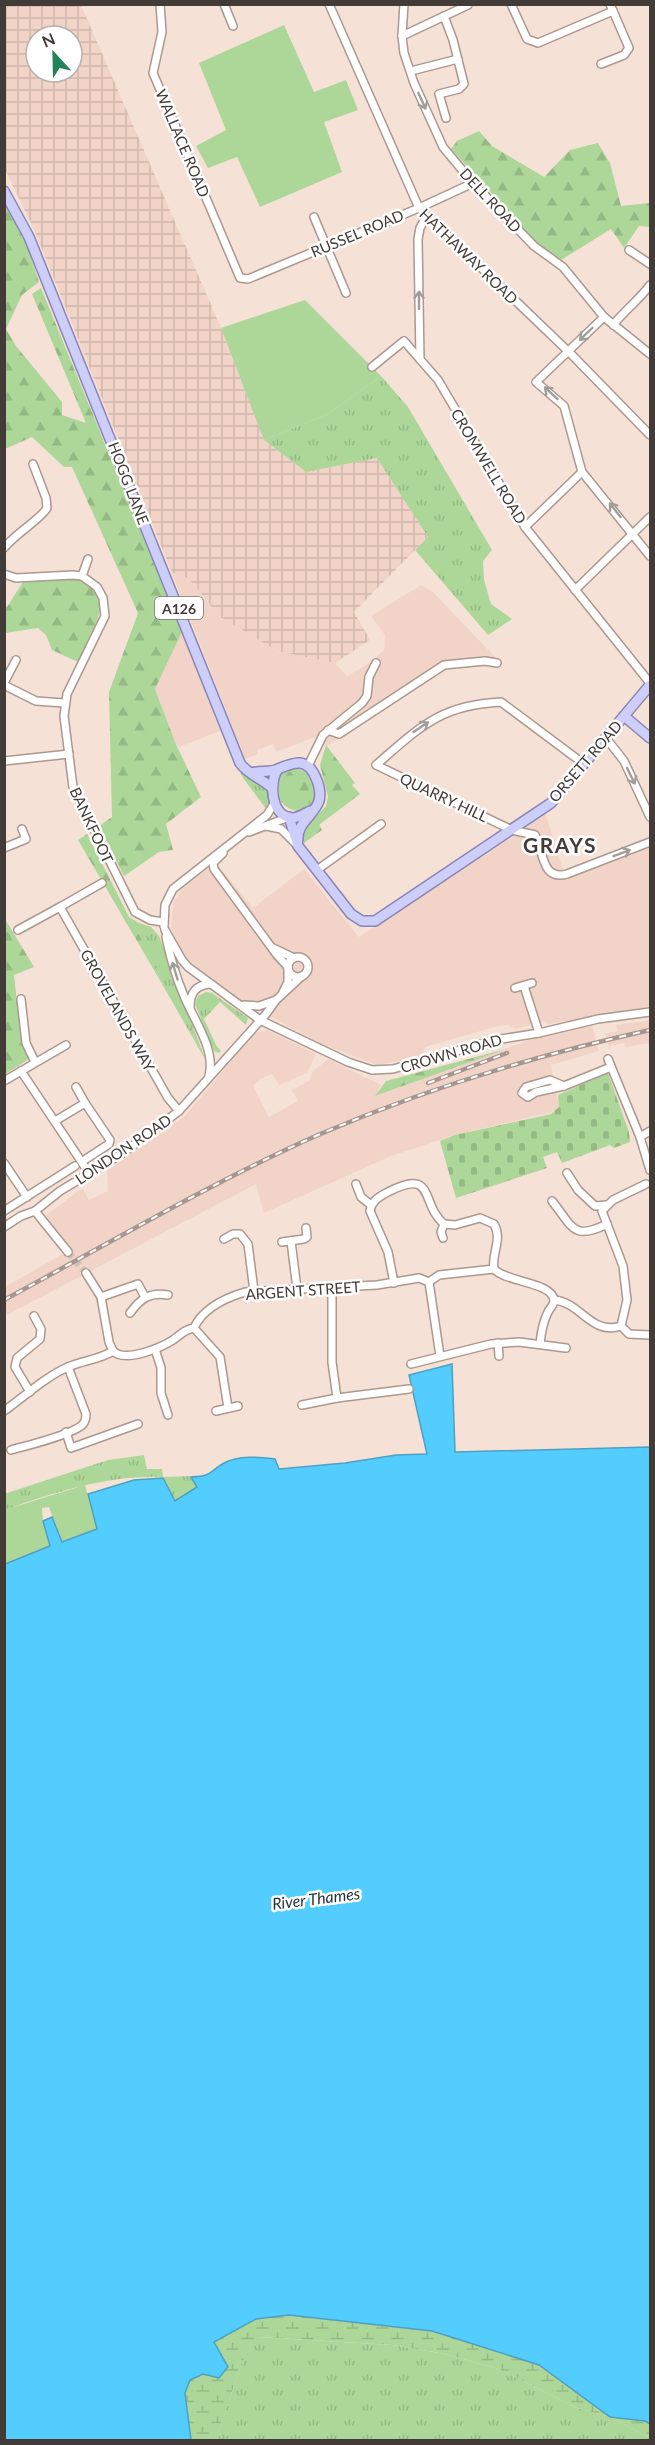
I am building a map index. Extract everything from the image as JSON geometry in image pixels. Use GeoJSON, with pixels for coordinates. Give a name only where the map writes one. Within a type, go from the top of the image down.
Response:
{"type":"FeatureCollection","features":[{"type":"Feature","properties":{"kind":"main road","name":"HOGG LANE"},"geometry":{"type":"LineString","coordinates":[[4,191],[29,237],[240,763],[272,788]]}},
{"type":"Feature","properties":{"kind":"main road","name":"ORSETT ROAD"},"geometry":{"type":"LineString","coordinates":[[516,830],[551,803],[651,684]]}},
{"type":"Feature","properties":{"kind":"main road"},"geometry":{"type":"LineString","coordinates":[[624,716],[651,738]]}},
{"type":"Feature","properties":{"kind":"main road"},"geometry":{"type":"LineString","coordinates":[[251,773],[278,769],[294,762],[308,766],[315,775],[319,788],[319,800],[297,831],[298,846]]}},
{"type":"Feature","properties":{"kind":"main road"},"geometry":{"type":"LineString","coordinates":[[278,769],[274,774],[272,788],[280,812],[289,817],[300,816],[312,810]]}},
{"type":"Feature","properties":{"kind":"main road"},"geometry":{"type":"LineString","coordinates":[[289,817],[298,846],[351,914],[366,922],[380,919],[516,830]]}},
{"type":"Feature","properties":{"kind":"street","name":"WALLACE ROAD"},"geometry":{"type":"LineString","coordinates":[[160,4],[162,32],[153,73],[240,278]]}},
{"type":"Feature","properties":{"kind":"street"},"geometry":{"type":"LineString","coordinates":[[224,4],[233,26]]}},
{"type":"Feature","properties":{"kind":"street","name":"HATHAWAY ROAD"},"geometry":{"type":"LineString","coordinates":[[329,4],[419,208],[651,435]]}},
{"type":"Feature","properties":{"kind":"street","name":"DELL ROAD"},"geometry":{"type":"LineString","coordinates":[[404,4],[402,36],[404,53],[414,83],[443,147],[473,183],[534,246],[563,267],[604,317],[651,354]]}},
{"type":"Feature","properties":{"kind":"street"},"geometry":{"type":"LineString","coordinates":[[511,4],[527,39],[538,43],[612,8],[629,48],[624,55],[601,64]]}},
{"type":"Feature","properties":{"kind":"street"},"geometry":{"type":"LineString","coordinates":[[402,36],[468,5]]}},
{"type":"Feature","properties":{"kind":"street"},"geometry":{"type":"LineString","coordinates":[[444,16],[464,84],[459,89],[439,94],[446,118]]}},
{"type":"Feature","properties":{"kind":"street"},"geometry":{"type":"LineString","coordinates":[[411,71],[458,59]]}},
{"type":"Feature","properties":{"kind":"street","name":"RUSSEL ROAD"},"geometry":{"type":"LineString","coordinates":[[240,278],[248,279],[419,208],[473,183]]}},
{"type":"Feature","properties":{"kind":"street"},"geometry":{"type":"LineString","coordinates":[[420,359],[418,239],[420,228],[426,217]]}},
{"type":"Feature","properties":{"kind":"street"},"geometry":{"type":"LineString","coordinates":[[314,218],[345,293]]}},
{"type":"Feature","properties":{"kind":"street"},"geometry":{"type":"LineString","coordinates":[[629,250],[651,264]]}},
{"type":"Feature","properties":{"kind":"street"},"geometry":{"type":"LineString","coordinates":[[613,325],[630,305],[639,301],[651,285]]}},
{"type":"Feature","properties":{"kind":"street"},"geometry":{"type":"LineString","coordinates":[[604,317],[536,381],[564,406],[582,472],[651,556]]}},
{"type":"Feature","properties":{"kind":"street","name":"CROMWELL ROAD"},"geometry":{"type":"LineString","coordinates":[[372,367],[404,341],[420,359],[438,380],[525,527],[651,684]]}},
{"type":"Feature","properties":{"kind":"street"},"geometry":{"type":"LineString","coordinates":[[4,548],[15,535],[45,512],[46,502],[33,464]]}},
{"type":"Feature","properties":{"kind":"street"},"geometry":{"type":"LineString","coordinates":[[28,475],[36,472]]}},
{"type":"Feature","properties":{"kind":"street"},"geometry":{"type":"LineString","coordinates":[[525,527],[582,472]]}},
{"type":"Feature","properties":{"kind":"street"},"geometry":{"type":"LineString","coordinates":[[575,590],[651,517]]}},
{"type":"Feature","properties":{"kind":"street"},"geometry":{"type":"LineString","coordinates":[[82,576],[88,559]]}},
{"type":"Feature","properties":{"kind":"street"},"geometry":{"type":"LineString","coordinates":[[4,574],[16,578],[73,574],[82,576],[100,592],[105,605],[105,616],[64,703],[36,701],[4,684],[16,660]]}},
{"type":"Feature","properties":{"kind":"street"},"geometry":{"type":"LineString","coordinates":[[328,730],[339,734],[444,665],[485,661],[497,663]]}},
{"type":"Feature","properties":{"kind":"street"},"geometry":{"type":"LineString","coordinates":[[308,766],[323,735],[362,703],[367,696],[371,671],[376,663]]}},
{"type":"Feature","properties":{"kind":"street","name":"QUARRY HILL"},"geometry":{"type":"LineString","coordinates":[[584,764],[501,702],[470,704],[434,719],[417,730],[376,765],[516,830],[534,834],[549,874],[555,876],[567,874],[651,842]]}},
{"type":"Feature","properties":{"kind":"street","name":"BANKFOOT"},"geometry":{"type":"LineString","coordinates":[[64,703],[73,787],[76,795],[132,907],[142,917],[164,922]]}},
{"type":"Feature","properties":{"kind":"street"},"geometry":{"type":"LineString","coordinates":[[606,738],[624,761],[651,817]]}},
{"type":"Feature","properties":{"kind":"street"},"geometry":{"type":"LineString","coordinates":[[4,762],[69,754]]}},
{"type":"Feature","properties":{"kind":"street"},"geometry":{"type":"LineString","coordinates":[[229,1054],[217,1060],[212,1058],[190,1010],[176,976],[165,930],[165,905],[173,889],[271,812],[275,802]]}},
{"type":"Feature","properties":{"kind":"street"},"geometry":{"type":"LineString","coordinates":[[239,836],[289,817]]}},
{"type":"Feature","properties":{"kind":"street"},"geometry":{"type":"LineString","coordinates":[[317,870],[381,824]]}},
{"type":"Feature","properties":{"kind":"street"},"geometry":{"type":"LineString","coordinates":[[263,826],[280,829],[298,846]]}},
{"type":"Feature","properties":{"kind":"street"},"geometry":{"type":"LineString","coordinates":[[4,848],[26,839],[22,829]]}},
{"type":"Feature","properties":{"kind":"street"},"geometry":{"type":"LineString","coordinates":[[225,848],[213,865],[232,895],[292,975],[302,976],[307,971],[307,961],[299,957],[294,958],[273,948]]}},
{"type":"Feature","properties":{"kind":"street"},"geometry":{"type":"LineString","coordinates":[[18,930],[102,883]]}},
{"type":"Feature","properties":{"kind":"street","name":"GROVELANDS WAY"},"geometry":{"type":"LineString","coordinates":[[60,908],[168,1098],[178,1111]]}},
{"type":"Feature","properties":{"kind":"street"},"geometry":{"type":"LineString","coordinates":[[165,930],[182,960],[210,984],[260,1020]]}},
{"type":"Feature","properties":{"kind":"street"},"geometry":{"type":"LineString","coordinates":[[283,993],[288,982],[288,968],[294,958]]}},
{"type":"Feature","properties":{"kind":"street","name":"LONDON ROAD"},"geometry":{"type":"LineString","coordinates":[[4,1227],[35,1210],[54,1195],[123,1153],[178,1111],[276,1000],[295,985],[302,976]]}},
{"type":"Feature","properties":{"kind":"street"},"geometry":{"type":"LineString","coordinates":[[515,988],[532,983]]}},
{"type":"Feature","properties":{"kind":"street"},"geometry":{"type":"LineString","coordinates":[[190,1010],[191,996],[194,991],[201,985],[210,984]]}},
{"type":"Feature","properties":{"kind":"street"},"geometry":{"type":"LineString","coordinates":[[524,986],[540,1033]]}},
{"type":"Feature","properties":{"kind":"street"},"geometry":{"type":"LineString","coordinates":[[21,999],[26,1043],[35,1062]]}},
{"type":"Feature","properties":{"kind":"street"},"geometry":{"type":"LineString","coordinates":[[239,1004],[258,1007],[276,1000]]}},
{"type":"Feature","properties":{"kind":"street","name":"CROWN ROAD"},"geometry":{"type":"LineString","coordinates":[[260,1020],[362,1068],[393,1069],[479,1043],[540,1033],[598,1019],[651,1012]]}},
{"type":"Feature","properties":{"kind":"street"},"geometry":{"type":"LineString","coordinates":[[4,1081],[66,1045]]}},
{"type":"Feature","properties":{"kind":"street"},"geometry":{"type":"LineString","coordinates":[[208,1077],[211,1066],[209,1053]]}},
{"type":"Feature","properties":{"kind":"street"},"geometry":{"type":"LineString","coordinates":[[608,1059],[651,1170]]}},
{"type":"Feature","properties":{"kind":"street"},"geometry":{"type":"LineString","coordinates":[[564,1086],[550,1080],[526,1087],[522,1093],[528,1097],[536,1092],[564,1086],[611,1067]]}},
{"type":"Feature","properties":{"kind":"street"},"geometry":{"type":"LineString","coordinates":[[21,1071],[89,1173]]}},
{"type":"Feature","properties":{"kind":"street"},"geometry":{"type":"LineString","coordinates":[[76,1087],[110,1140],[109,1144],[86,1159]]}},
{"type":"Feature","properties":{"kind":"street"},"geometry":{"type":"LineString","coordinates":[[55,1121],[85,1102]]}},
{"type":"Feature","properties":{"kind":"street"},"geometry":{"type":"LineString","coordinates":[[640,1137],[651,1131]]}},
{"type":"Feature","properties":{"kind":"street"},"geometry":{"type":"LineString","coordinates":[[4,1163],[27,1197]]}},
{"type":"Feature","properties":{"kind":"street"},"geometry":{"type":"LineString","coordinates":[[4,1212],[75,1166]]}},
{"type":"Feature","properties":{"kind":"street"},"geometry":{"type":"LineString","coordinates":[[567,1173],[578,1190],[595,1206],[607,1205]]}},
{"type":"Feature","properties":{"kind":"street"},"geometry":{"type":"LineString","coordinates":[[356,1184],[361,1197],[371,1205]]}},
{"type":"Feature","properties":{"kind":"street"},"geometry":{"type":"LineString","coordinates":[[394,1283],[388,1252],[370,1215],[371,1205],[378,1198],[400,1186],[415,1184],[425,1190],[436,1215],[444,1224],[455,1225],[480,1218],[494,1224],[498,1239],[493,1263],[494,1269],[500,1275],[547,1290],[554,1300],[569,1304],[600,1327],[609,1329],[621,1326]]}},
{"type":"Feature","properties":{"kind":"street"},"geometry":{"type":"LineString","coordinates":[[621,1326],[627,1300],[623,1266],[602,1211],[613,1200],[646,1184]]}},
{"type":"Feature","properties":{"kind":"street"},"geometry":{"type":"LineString","coordinates":[[552,1201],[576,1230],[583,1233],[591,1232],[607,1224]]}},
{"type":"Feature","properties":{"kind":"street"},"geometry":{"type":"LineString","coordinates":[[35,1210],[68,1251]]}},
{"type":"Feature","properties":{"kind":"street"},"geometry":{"type":"LineString","coordinates":[[550,1215],[559,1210]]}},
{"type":"Feature","properties":{"kind":"street"},"geometry":{"type":"LineString","coordinates":[[443,1238],[441,1233],[444,1224]]}},
{"type":"Feature","properties":{"kind":"street"},"geometry":{"type":"LineString","coordinates":[[240,1234],[244,1226]]}},
{"type":"Feature","properties":{"kind":"street"},"geometry":{"type":"LineString","coordinates":[[282,1242],[304,1239],[307,1237],[306,1228]]}},
{"type":"Feature","properties":{"kind":"street"},"geometry":{"type":"LineString","coordinates":[[224,1239],[233,1234],[240,1234]]}},
{"type":"Feature","properties":{"kind":"street"},"geometry":{"type":"LineString","coordinates":[[240,1234],[248,1244],[254,1291]]}},
{"type":"Feature","properties":{"kind":"street"},"geometry":{"type":"LineString","coordinates":[[291,1241],[297,1289]]}},
{"type":"Feature","properties":{"kind":"street","name":"ARGENT STREET"},"geometry":{"type":"LineString","coordinates":[[4,1411],[68,1366],[104,1357],[113,1352],[122,1356],[155,1349],[173,1340],[186,1330],[194,1328],[202,1315],[220,1302],[236,1295],[254,1291],[394,1283],[419,1278],[429,1282],[439,1275],[494,1269]]}},
{"type":"Feature","properties":{"kind":"street"},"geometry":{"type":"LineString","coordinates":[[86,1274],[101,1297],[113,1352]]}},
{"type":"Feature","properties":{"kind":"street"},"geometry":{"type":"LineString","coordinates":[[429,1282],[440,1356]]}},
{"type":"Feature","properties":{"kind":"street"},"geometry":{"type":"LineString","coordinates":[[101,1297],[121,1292],[138,1284],[145,1297]]}},
{"type":"Feature","properties":{"kind":"street"},"geometry":{"type":"LineString","coordinates":[[332,1287],[332,1362],[338,1398]]}},
{"type":"Feature","properties":{"kind":"street"},"geometry":{"type":"LineString","coordinates":[[130,1313],[145,1297],[155,1293],[168,1295]]}},
{"type":"Feature","properties":{"kind":"street"},"geometry":{"type":"LineString","coordinates":[[540,1344],[543,1326],[554,1300]]}},
{"type":"Feature","properties":{"kind":"street"},"geometry":{"type":"LineString","coordinates":[[30,1392],[15,1367],[17,1358],[40,1339],[42,1329],[34,1316]]}},
{"type":"Feature","properties":{"kind":"street"},"geometry":{"type":"LineString","coordinates":[[621,1326],[629,1334],[651,1335]]}},
{"type":"Feature","properties":{"kind":"street"},"geometry":{"type":"LineString","coordinates":[[194,1328],[220,1357],[228,1408]]}},
{"type":"Feature","properties":{"kind":"street"},"geometry":{"type":"LineString","coordinates":[[498,1343],[499,1356]]}},
{"type":"Feature","properties":{"kind":"street"},"geometry":{"type":"LineString","coordinates":[[411,1364],[498,1343],[540,1344],[566,1348]]}},
{"type":"Feature","properties":{"kind":"street"},"geometry":{"type":"LineString","coordinates":[[155,1349],[161,1368],[161,1393],[168,1415]]}},
{"type":"Feature","properties":{"kind":"street"},"geometry":{"type":"LineString","coordinates":[[11,1450],[80,1427],[85,1422],[86,1414],[68,1366]]}},
{"type":"Feature","properties":{"kind":"street"},"geometry":{"type":"LineString","coordinates":[[302,1405],[409,1389]]}},
{"type":"Feature","properties":{"kind":"street"},"geometry":{"type":"LineString","coordinates":[[216,1411],[238,1406]]}},
{"type":"Feature","properties":{"kind":"street"},"geometry":{"type":"LineString","coordinates":[[66,1432],[71,1448],[138,1424]]}},
{"type":"Feature","properties":{"kind":"shaded area"},"geometry":{"type":"Polygon","coordinates":[[[4,5],[81,5],[221,328],[264,440],[306,472],[377,458],[428,537],[354,612],[370,640],[335,663],[277,651],[219,616],[193,583],[179,573],[172,573],[36,234],[5,169],[4,5]]]}},
{"type":"Feature","properties":{"kind":"shaded area"},"geometry":{"type":"Polygon","coordinates":[[[172,573],[179,573],[193,583],[219,616],[277,651],[335,663],[347,676],[370,663],[384,650],[385,635],[371,616],[421,585],[433,592],[496,658],[491,657],[491,663],[452,666],[327,746],[315,737],[276,752],[273,744],[257,750],[258,754],[245,759],[172,573]]]}},
{"type":"Feature","properties":{"kind":"shaded area"},"geometry":{"type":"Polygon","coordinates":[[[182,632],[220,731],[179,747],[155,689],[182,632]]]}},
{"type":"Feature","properties":{"kind":"shaded area"},"geometry":{"type":"Polygon","coordinates":[[[545,812],[566,879],[650,848],[650,1007],[548,1024],[545,1021],[516,1029],[508,1025],[498,1026],[425,1047],[423,1055],[376,1065],[320,1043],[245,1003],[220,986],[183,955],[171,927],[173,903],[182,889],[216,863],[253,908],[304,869],[359,937],[516,835],[545,812]]]}},
{"type":"Feature","properties":{"kind":"shaded area"},"geometry":{"type":"Polygon","coordinates":[[[650,1020],[650,1043],[625,1047],[624,1043],[609,1046],[605,1034],[618,1031],[616,1025],[650,1020]]]}},
{"type":"Feature","properties":{"kind":"shaded area"},"geometry":{"type":"Polygon","coordinates":[[[592,1025],[599,1051],[551,1065],[559,1107],[556,1111],[455,1135],[391,1156],[264,1213],[256,1184],[5,1316],[5,1287],[70,1250],[46,1215],[81,1189],[89,1200],[108,1191],[107,1171],[184,1117],[255,1033],[267,1030],[316,1054],[307,1073],[279,1085],[272,1074],[260,1079],[253,1086],[269,1117],[298,1101],[292,1090],[309,1081],[313,1071],[328,1059],[381,1085],[376,1096],[535,1038],[592,1025]]]}},
{"type":"Feature","properties":{"kind":"green space"},"geometry":{"type":"Polygon","coordinates":[[[284,25],[314,92],[346,80],[358,110],[324,122],[342,172],[260,207],[237,157],[208,168],[196,146],[226,130],[199,63],[284,25]]]}},
{"type":"Feature","properties":{"kind":"green space"},"geometry":{"type":"Polygon","coordinates":[[[479,131],[492,146],[544,177],[570,150],[598,143],[610,163],[621,206],[650,203],[650,227],[639,226],[624,248],[611,229],[561,260],[537,243],[451,149],[457,141],[479,131]]]}},
{"type":"Feature","properties":{"kind":"green space"},"geometry":{"type":"Polygon","coordinates":[[[4,200],[22,230],[39,282],[22,295],[6,329],[16,346],[62,402],[62,415],[86,423],[32,294],[41,288],[182,632],[155,689],[175,742],[201,797],[166,824],[173,850],[159,852],[124,876],[99,826],[112,817],[109,692],[138,613],[72,467],[64,467],[32,437],[5,449],[4,200]]]}},
{"type":"Feature","properties":{"kind":"green space"},"geometry":{"type":"Polygon","coordinates":[[[305,300],[381,376],[328,414],[264,440],[221,328],[305,300]]]}},
{"type":"Feature","properties":{"kind":"green space"},"geometry":{"type":"Polygon","coordinates":[[[381,376],[408,407],[492,550],[483,561],[484,580],[491,604],[512,619],[488,635],[415,550],[428,537],[377,458],[306,472],[264,440],[328,414],[381,376]]]}},
{"type":"Feature","properties":{"kind":"green space"},"geometry":{"type":"Polygon","coordinates":[[[69,578],[86,582],[96,590],[100,600],[96,625],[78,662],[52,650],[46,635],[38,628],[5,633],[4,606],[7,607],[23,582],[69,578]]]}},
{"type":"Feature","properties":{"kind":"green space"},"geometry":{"type":"Polygon","coordinates":[[[326,745],[355,783],[352,785],[360,794],[319,825],[322,830],[304,843],[303,830],[326,806],[328,797],[320,765],[326,745]]]}},
{"type":"Feature","properties":{"kind":"green space"},"geometry":{"type":"Polygon","coordinates":[[[238,767],[244,774],[267,788],[271,803],[267,810],[243,778],[238,767]]]}},
{"type":"Feature","properties":{"kind":"green space"},"geometry":{"type":"Polygon","coordinates":[[[292,768],[299,769],[308,775],[313,785],[313,803],[303,811],[296,811],[284,805],[275,787],[279,775],[292,768]]]}},
{"type":"Feature","properties":{"kind":"green space"},"geometry":{"type":"Polygon","coordinates":[[[289,772],[296,772],[308,780],[309,797],[303,802],[286,796],[285,776],[289,772]]]}},
{"type":"Feature","properties":{"kind":"green space"},"geometry":{"type":"Polygon","coordinates":[[[87,834],[129,917],[139,923],[138,933],[165,989],[78,840],[87,834]]]}},
{"type":"Feature","properties":{"kind":"green space"},"geometry":{"type":"Polygon","coordinates":[[[5,919],[34,967],[14,975],[22,1044],[29,1059],[5,1074],[5,919]]]}},
{"type":"Feature","properties":{"kind":"green space"},"geometry":{"type":"Polygon","coordinates":[[[139,923],[151,927],[159,936],[206,1061],[165,989],[139,936],[137,926],[139,923]]]}},
{"type":"Feature","properties":{"kind":"green space"},"geometry":{"type":"Polygon","coordinates":[[[206,992],[212,993],[248,1018],[246,1025],[220,1002],[204,1019],[221,1051],[219,1053],[214,1051],[195,1004],[198,996],[206,992]]]}},
{"type":"Feature","properties":{"kind":"green space"},"geometry":{"type":"Polygon","coordinates":[[[501,1051],[375,1096],[386,1081],[501,1051]]]}},
{"type":"Feature","properties":{"kind":"green space"},"geometry":{"type":"Polygon","coordinates":[[[608,1073],[629,1132],[630,1142],[614,1148],[610,1145],[562,1163],[557,1152],[543,1157],[547,1168],[456,1198],[440,1141],[455,1135],[551,1114],[559,1107],[558,1095],[608,1073]]]}},
{"type":"Feature","properties":{"kind":"green space"},"geometry":{"type":"Polygon","coordinates":[[[144,1455],[147,1469],[162,1469],[163,1477],[123,1479],[82,1486],[5,1510],[4,1494],[108,1460],[144,1455]]]}},
{"type":"Feature","properties":{"kind":"green space"},"geometry":{"type":"Polygon","coordinates":[[[190,1476],[197,1487],[175,1501],[163,1477],[190,1476]]]}},
{"type":"Feature","properties":{"kind":"green space"},"geometry":{"type":"Polygon","coordinates":[[[85,1485],[97,1529],[62,1542],[49,1507],[42,1508],[43,1521],[51,1546],[5,1564],[4,1510],[85,1485]]]}},
{"type":"Feature","properties":{"kind":"green space"},"geometry":{"type":"Polygon","coordinates":[[[132,2297],[650,2355],[650,2438],[610,2417],[577,2408],[499,2369],[445,2354],[393,2345],[259,2337],[242,2362],[217,2440],[65,2440],[132,2297]]]}},
{"type":"Feature","properties":{"kind":"green space"},"geometry":{"type":"Polygon","coordinates":[[[258,2337],[393,2345],[445,2354],[499,2369],[577,2408],[610,2417],[650,2440],[217,2440],[242,2362],[258,2337]]]}},
{"type":"Feature","properties":{"kind":"water","name":"River Thames"},"geometry":{"type":"Polygon","coordinates":[[[452,1364],[455,1452],[650,1447],[650,2424],[645,2421],[610,2417],[539,2365],[432,2331],[289,2315],[256,2319],[214,2342],[228,2367],[219,2378],[203,2374],[190,2380],[185,2393],[191,2440],[5,2440],[5,1564],[50,1546],[43,1521],[52,1517],[62,1542],[97,1529],[88,1494],[134,1480],[163,1478],[175,1501],[197,1487],[191,1477],[207,1475],[224,1463],[236,1459],[256,1457],[275,1459],[279,1469],[345,1463],[396,1455],[427,1454],[409,1375],[452,1364]]]}},
{"type":"Feature","properties":{"kind":"tunnel"},"geometry":{"type":"LineString","coordinates":[[68,1252],[86,1273]]}},
{"type":"Feature","properties":{"kind":"railway"},"geometry":{"type":"LineString","coordinates":[[4,1300],[199,1194],[278,1154],[358,1118],[440,1088],[524,1062],[650,1030]]}},
{"type":"Feature","properties":{"kind":"railway"},"geometry":{"type":"LineString","coordinates":[[428,1083],[507,1053]]}},
{"type":"Feature","properties":{"kind":"district","name":"GRAYS"},"geometry":{"type":"Point","coordinates":[560,844]}}]}
